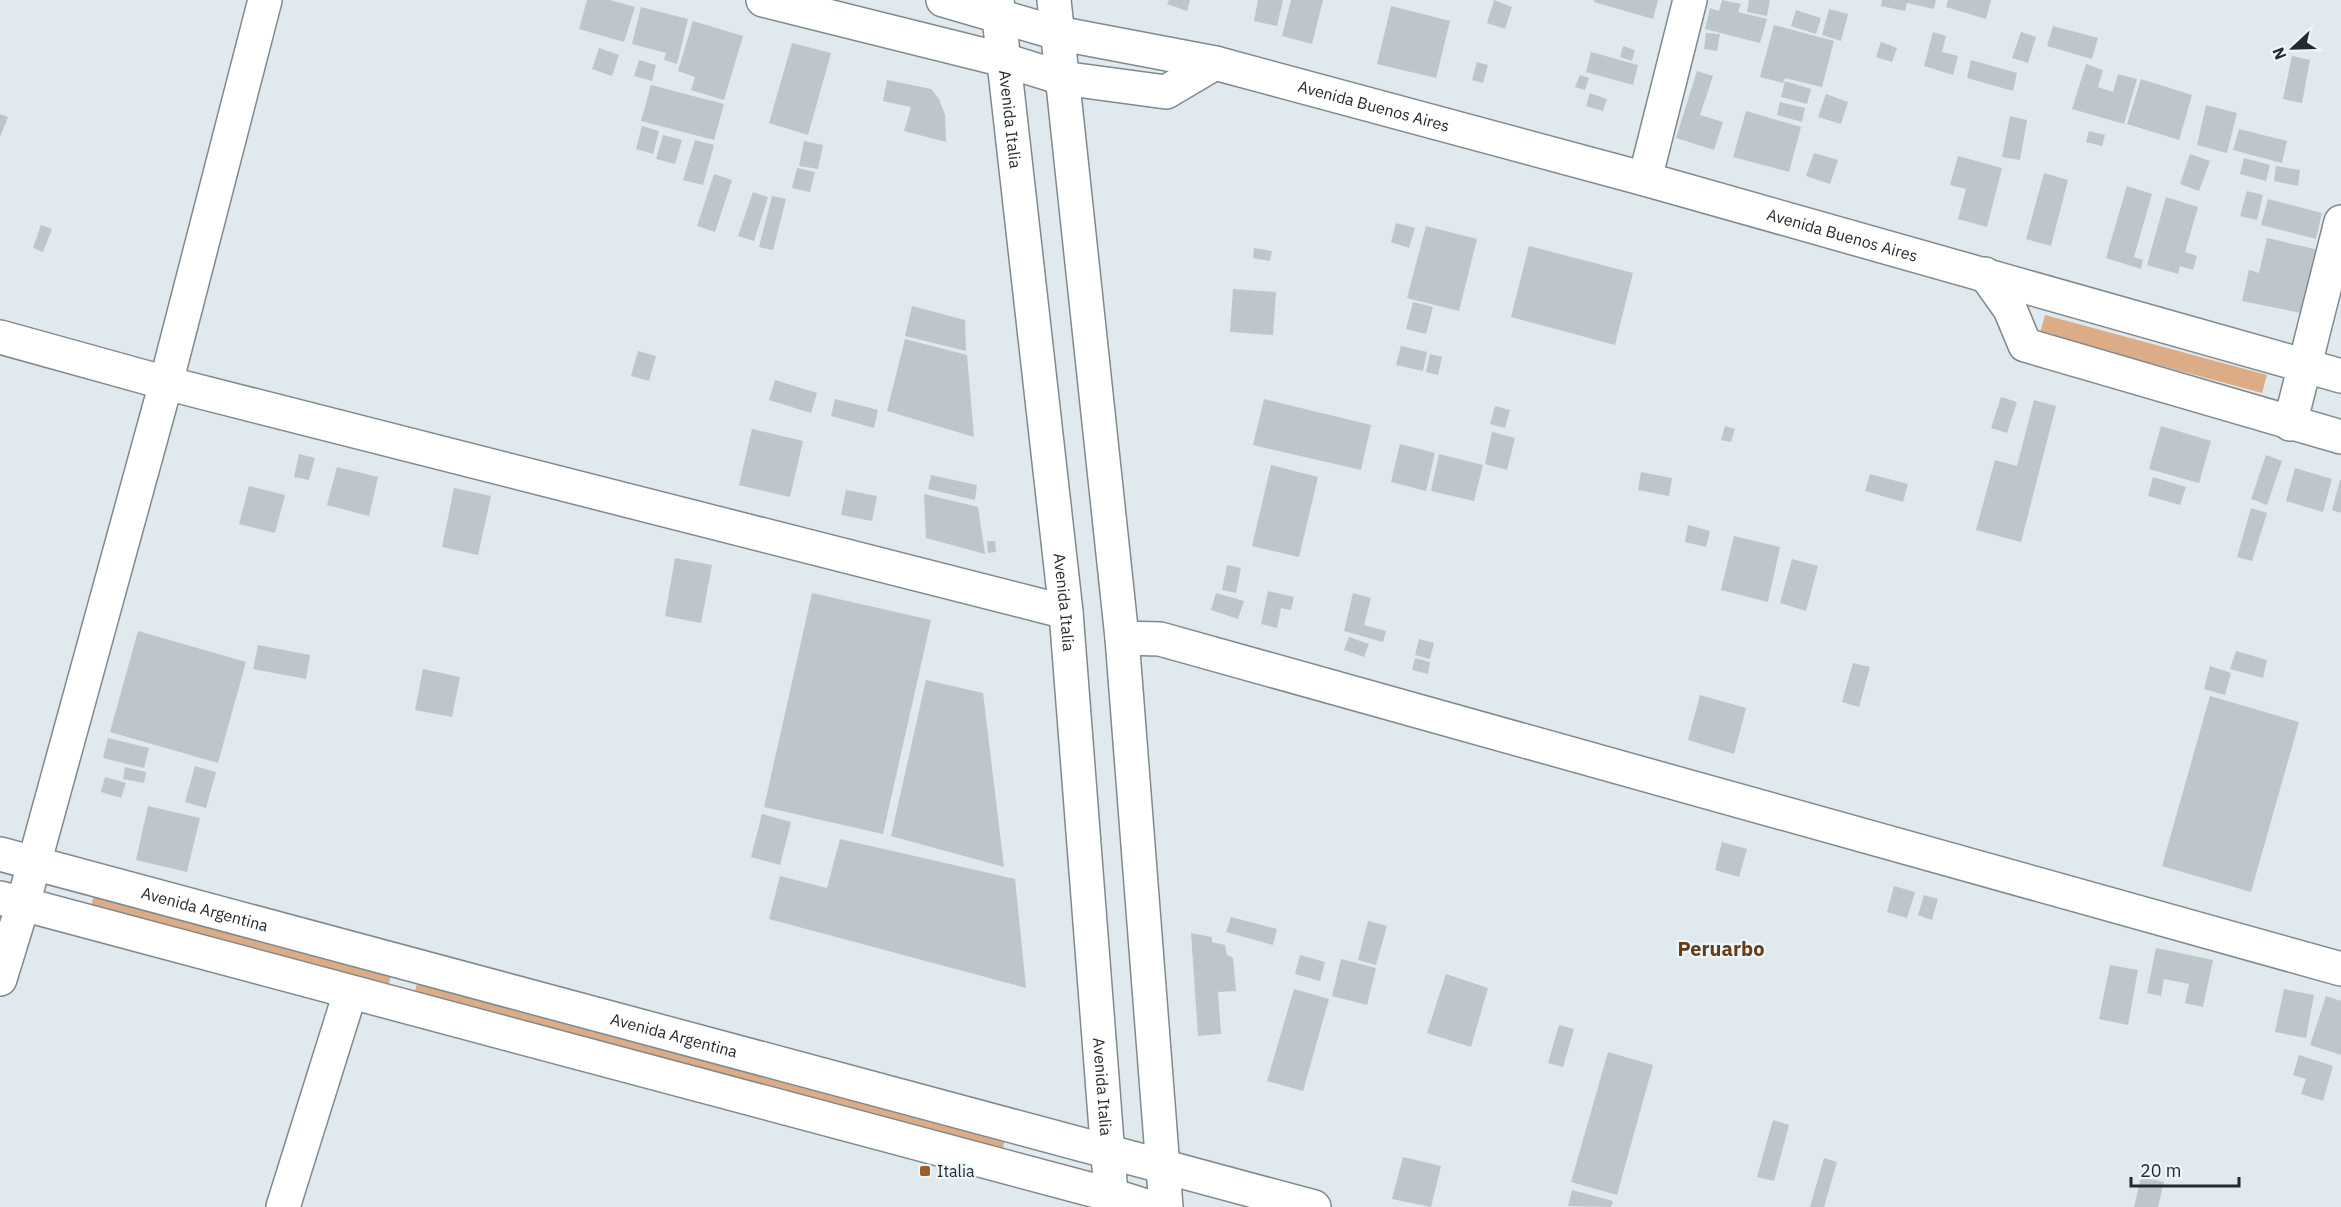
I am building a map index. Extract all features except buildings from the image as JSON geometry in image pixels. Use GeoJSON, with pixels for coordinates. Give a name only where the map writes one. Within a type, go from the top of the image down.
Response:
{"type":"FeatureCollection","features":[{"type":"Feature","properties":{"kind":"street"},"geometry":{"type":"LineString","coordinates":[[0,979],[12,901],[34,863],[166,383],[265,0]]}},
{"type":"Feature","properties":{"kind":"street"},"geometry":{"type":"LineString","coordinates":[[763,0],[1004,60],[1062,78],[1166,92],[1215,63]]}},
{"type":"Feature","properties":{"kind":"street"},"geometry":{"type":"LineString","coordinates":[[943,0],[997,8],[1057,33]]}},
{"type":"Feature","properties":{"kind":"street"},"geometry":{"type":"LineString","coordinates":[[1054,0],[1122,638],[1166,1207]]}},
{"type":"Feature","properties":{"kind":"street"},"geometry":{"type":"LineString","coordinates":[[1645,179],[1690,0]]}},
{"type":"Feature","properties":{"kind":"street","name":"Avenida Italia"},"geometry":{"type":"LineString","coordinates":[[997,8],[1066,612],[1112,1201]]}},
{"type":"Feature","properties":{"kind":"street","name":"Avenida Buenos Aires"},"geometry":{"type":"LineString","coordinates":[[1057,33],[1215,63],[1645,179],[2341,376]]}},
{"type":"Feature","properties":{"kind":"street"},"geometry":{"type":"LineString","coordinates":[[2290,424],[2341,222]]}},
{"type":"Feature","properties":{"kind":"street"},"geometry":{"type":"LineString","coordinates":[[1985,274],[2010,309],[2025,345],[2341,437]]}},
{"type":"Feature","properties":{"kind":"street"},"geometry":{"type":"LineString","coordinates":[[0,338],[166,383],[1066,612]]}},
{"type":"Feature","properties":{"kind":"street"},"geometry":{"type":"LineString","coordinates":[[1122,638],[1160,639],[2341,969]]}},
{"type":"Feature","properties":{"kind":"street","name":"Avenida Argentina"},"geometry":{"type":"LineString","coordinates":[[0,854],[1107,1149],[1314,1207]]}},
{"type":"Feature","properties":{"kind":"street"},"geometry":{"type":"LineString","coordinates":[[12,901],[1112,1201],[1149,1207]]}},
{"type":"Feature","properties":{"kind":"street"},"geometry":{"type":"LineString","coordinates":[[283,1207],[350,993]]}},
{"type":"Feature","properties":{"kind":"shaded area"},"geometry":{"type":"Polygon","coordinates":[[[2045,315],[2267,375],[2262,393],[2040,333],[2045,315]]]}},
{"type":"Feature","properties":{"kind":"shaded area"},"geometry":{"type":"Polygon","coordinates":[[[94,895],[391,974],[388,988],[90,910],[94,895]]]}},
{"type":"Feature","properties":{"kind":"shaded area"},"geometry":{"type":"Polygon","coordinates":[[[418,980],[1005,1137],[1002,1155],[414,995],[418,980]]]}},
{"type":"Feature","properties":{"kind":"place","name":"Italia"},"geometry":{"type":"Point","coordinates":[925,1171]}},
{"type":"Feature","properties":{"kind":"district","name":"Peruarbo"},"geometry":{"type":"Point","coordinates":[1721,949]}}]}
